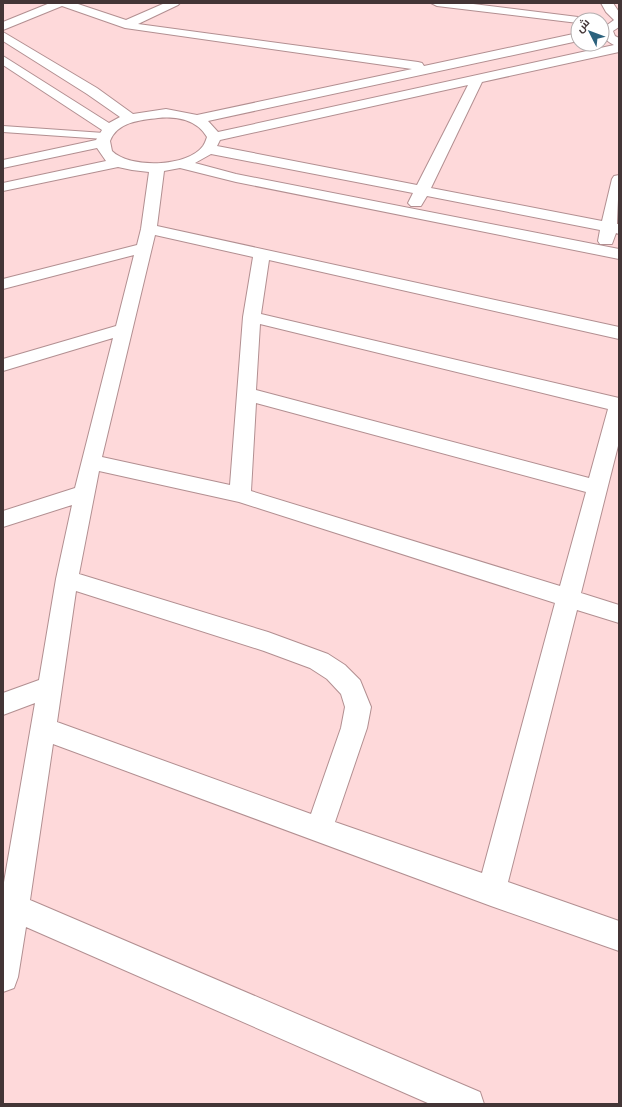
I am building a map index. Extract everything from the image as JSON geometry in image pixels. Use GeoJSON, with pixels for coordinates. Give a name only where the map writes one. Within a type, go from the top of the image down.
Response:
{"type":"FeatureCollection","features":[{"type":"Feature","properties":{"kind":"street"},"geometry":{"type":"LineString","coordinates":[[3,26],[60,3]]}},
{"type":"Feature","properties":{"kind":"street"},"geometry":{"type":"LineString","coordinates":[[64,3],[125,24],[432,68]]}},
{"type":"Feature","properties":{"kind":"street"},"geometry":{"type":"LineString","coordinates":[[125,24],[174,3]]}},
{"type":"Feature","properties":{"kind":"street"},"geometry":{"type":"LineString","coordinates":[[437,3],[570,19]]}},
{"type":"Feature","properties":{"kind":"street"},"geometry":{"type":"LineString","coordinates":[[3,36],[92,91],[130,118]]}},
{"type":"Feature","properties":{"kind":"street"},"geometry":{"type":"LineString","coordinates":[[198,119],[570,38]]}},
{"type":"Feature","properties":{"kind":"street"},"geometry":{"type":"LineString","coordinates":[[610,38],[619,43]]}},
{"type":"Feature","properties":{"kind":"street"},"geometry":{"type":"LineString","coordinates":[[105,136],[104,150],[110,157],[119,162],[137,167],[157,168],[180,164],[199,157],[212,143],[477,79],[619,48]]}},
{"type":"Feature","properties":{"kind":"street"},"geometry":{"type":"LineString","coordinates":[[3,60],[105,136]]}},
{"type":"Feature","properties":{"kind":"street"},"geometry":{"type":"LineString","coordinates":[[411,212],[477,79]]}},
{"type":"Feature","properties":{"kind":"street"},"geometry":{"type":"LineString","coordinates":[[3,164],[105,136],[130,118],[147,114],[166,113],[184,115],[198,119],[210,127],[212,143]]}},
{"type":"Feature","properties":{"kind":"street"},"geometry":{"type":"LineString","coordinates":[[212,143],[422,190],[614,228]]}},
{"type":"Feature","properties":{"kind":"street"},"geometry":{"type":"LineString","coordinates":[[3,187],[119,162]]}},
{"type":"Feature","properties":{"kind":"street"},"geometry":{"type":"LineString","coordinates":[[180,164],[236,178],[619,254]]}},
{"type":"Feature","properties":{"kind":"street"},"geometry":{"type":"LineString","coordinates":[[4,960],[67,579],[86,493],[91,462],[122,330],[147,238],[157,168]]}},
{"type":"Feature","properties":{"kind":"street"},"geometry":{"type":"LineString","coordinates":[[604,252],[614,228],[619,179]]}},
{"type":"Feature","properties":{"kind":"street"},"geometry":{"type":"LineString","coordinates":[[3,284],[147,238],[262,254],[619,333]]}},
{"type":"Feature","properties":{"kind":"street"},"geometry":{"type":"LineString","coordinates":[[240,495],[252,317],[262,254]]}},
{"type":"Feature","properties":{"kind":"street"},"geometry":{"type":"LineString","coordinates":[[252,317],[619,405],[596,487],[491,892]]}},
{"type":"Feature","properties":{"kind":"street"},"geometry":{"type":"LineString","coordinates":[[3,365],[122,330]]}},
{"type":"Feature","properties":{"kind":"street"},"geometry":{"type":"LineString","coordinates":[[247,394],[596,487]]}},
{"type":"Feature","properties":{"kind":"street"},"geometry":{"type":"LineString","coordinates":[[91,462],[240,495],[619,614]]}},
{"type":"Feature","properties":{"kind":"street"},"geometry":{"type":"LineString","coordinates":[[3,518],[86,493]]}},
{"type":"Feature","properties":{"kind":"street"},"geometry":{"type":"LineString","coordinates":[[67,579],[268,642],[318,661],[336,672],[351,688],[358,707],[354,728],[319,830]]}},
{"type":"Feature","properties":{"kind":"street"},"geometry":{"type":"LineString","coordinates":[[3,704],[49,687]]}},
{"type":"Feature","properties":{"kind":"street"},"geometry":{"type":"LineString","coordinates":[[42,728],[319,830],[619,936]]}},
{"type":"Feature","properties":{"kind":"street"},"geometry":{"type":"LineString","coordinates":[[13,907],[437,1098],[468,1104]]}},
{"type":"Feature","properties":{"kind":"lane"},"geometry":{"type":"LineString","coordinates":[[3,129],[105,136]]}}]}
